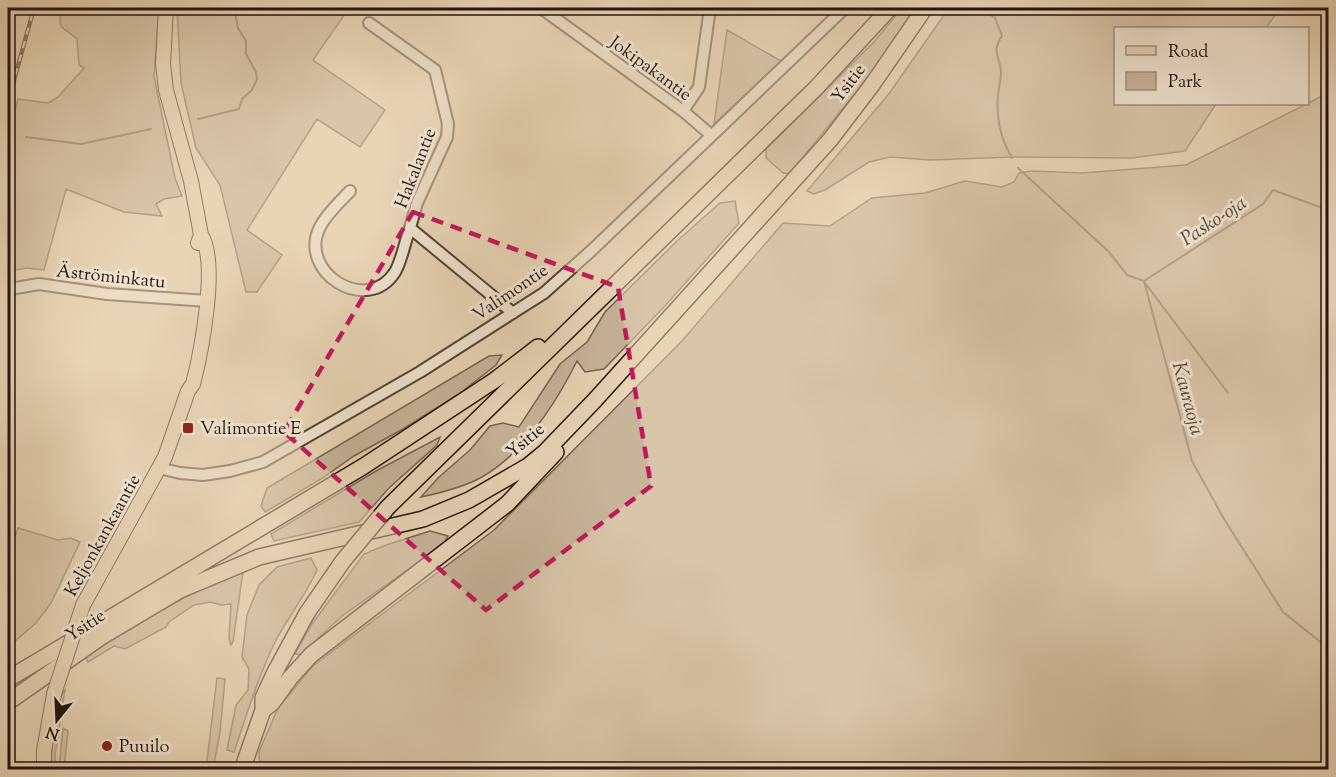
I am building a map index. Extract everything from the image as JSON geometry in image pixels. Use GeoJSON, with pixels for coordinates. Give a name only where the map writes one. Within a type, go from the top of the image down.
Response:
{"type":"FeatureCollection","features":[{"type":"Feature","properties":{"kind":"highway","name":"Ysitie"},"geometry":{"type":"LineString","coordinates":[[575,323],[816,88],[890,8]]}},
{"type":"Feature","properties":{"kind":"highway","name":"Ysitie"},"geometry":{"type":"LineString","coordinates":[[8,702],[101,637],[170,596],[239,564],[297,547],[423,519],[469,501],[509,479],[536,459],[595,400],[830,140],[872,85],[925,8]]}},
{"type":"Feature","properties":{"kind":"highway"},"geometry":{"type":"LineString","coordinates":[[242,770],[263,710],[263,698],[274,672],[307,613],[343,561],[388,507],[575,323]]}},
{"type":"Feature","properties":{"kind":"highway"},"geometry":{"type":"LineString","coordinates":[[8,679],[364,466],[495,380],[534,349],[575,323]]}},
{"type":"Feature","properties":{"kind":"highway"},"geometry":{"type":"LineString","coordinates":[[263,710],[272,703],[311,655],[507,504],[580,427],[595,400]]}},
{"type":"Feature","properties":{"kind":"main road","name":"Keljonkankaantie"},"geometry":{"type":"LineString","coordinates":[[44,770],[44,751],[54,694],[83,605],[159,468],[197,370],[207,255],[191,181],[166,90],[163,64],[166,8]]}},
{"type":"Feature","properties":{"kind":"street","name":"Jokipakantie"},"geometry":{"type":"LineString","coordinates":[[541,8],[683,111],[711,135]]}},
{"type":"Feature","properties":{"kind":"street"},"geometry":{"type":"LineString","coordinates":[[683,111],[699,87],[710,8]]}},
{"type":"Feature","properties":{"kind":"street","name":"Valimontie"},"geometry":{"type":"LineString","coordinates":[[159,468],[203,475],[230,471],[263,462],[420,372],[544,293],[845,8]]}},
{"type":"Feature","properties":{"kind":"street","name":"Hakalantie"},"geometry":{"type":"LineString","coordinates":[[369,23],[435,70],[448,124],[447,137],[417,203],[410,228],[513,313]]}},
{"type":"Feature","properties":{"kind":"street"},"geometry":{"type":"LineString","coordinates":[[350,191],[328,213],[318,229],[315,248],[324,272],[337,284],[349,289],[367,291],[383,284],[395,272],[410,228]]}},
{"type":"Feature","properties":{"kind":"street","name":"Äströminkatu"},"geometry":{"type":"LineString","coordinates":[[10,289],[39,284],[107,294],[204,301]]}},
{"type":"Feature","properties":{"kind":"highlighted area"},"geometry":{"type":"Polygon","coordinates":[[[413,212],[618,287],[651,486],[486,610],[284,432],[413,212]]]}},
{"type":"Feature","properties":{"kind":"green space"},"geometry":{"type":"Polygon","coordinates":[[[62,8],[159,8],[154,77],[175,178],[182,196],[164,199],[156,204],[162,216],[124,212],[66,189],[44,270],[27,268],[8,271],[8,137],[18,99],[48,103],[58,97],[84,68],[79,65],[77,39],[60,24],[62,8]]]}},
{"type":"Feature","properties":{"kind":"green space"},"geometry":{"type":"Polygon","coordinates":[[[177,8],[349,8],[313,60],[385,110],[360,147],[317,119],[247,230],[282,255],[257,292],[246,292],[220,185],[196,148],[181,83],[177,8]]]}},
{"type":"Feature","properties":{"kind":"green space"},"geometry":{"type":"Polygon","coordinates":[[[902,8],[916,8],[867,79],[789,174],[783,173],[766,158],[766,149],[874,42],[902,8]]]}},
{"type":"Feature","properties":{"kind":"green space"},"geometry":{"type":"Polygon","coordinates":[[[949,8],[1280,8],[1267,27],[1114,27],[1114,105],[1215,105],[1185,151],[1132,158],[1013,157],[930,160],[890,157],[869,162],[825,190],[814,194],[807,191],[888,95],[949,8]]]}},
{"type":"Feature","properties":{"kind":"green space"},"geometry":{"type":"Polygon","coordinates":[[[727,30],[781,61],[714,124],[727,30]]]}},
{"type":"Feature","properties":{"kind":"green space"},"geometry":{"type":"Polygon","coordinates":[[[1328,93],[1328,769],[260,769],[259,752],[278,708],[313,666],[494,530],[682,341],[783,223],[830,226],[872,198],[925,193],[965,181],[1002,187],[1014,182],[1019,173],[1032,171],[1082,173],[1186,165],[1304,105],[1309,105],[1309,103],[1328,93]]]}},
{"type":"Feature","properties":{"kind":"green space"},"geometry":{"type":"Polygon","coordinates":[[[735,201],[739,223],[663,308],[604,369],[585,372],[577,361],[549,410],[512,455],[475,481],[421,497],[438,478],[470,450],[490,426],[503,423],[519,427],[560,364],[587,342],[605,312],[677,241],[720,203],[735,201]]]}},
{"type":"Feature","properties":{"kind":"green space"},"geometry":{"type":"Polygon","coordinates":[[[502,355],[496,365],[459,394],[265,512],[261,506],[267,488],[489,356],[502,355]]]}},
{"type":"Feature","properties":{"kind":"green space"},"geometry":{"type":"Polygon","coordinates":[[[440,437],[437,445],[389,488],[359,522],[274,541],[271,534],[376,471],[440,437]]]}},
{"type":"Feature","properties":{"kind":"green space"},"geometry":{"type":"Polygon","coordinates":[[[18,528],[58,540],[71,538],[80,542],[51,603],[36,623],[8,647],[8,590],[14,539],[18,528]]]}},
{"type":"Feature","properties":{"kind":"green space"},"geometry":{"type":"Polygon","coordinates":[[[430,531],[448,536],[443,545],[342,616],[300,655],[295,654],[312,624],[364,554],[430,531]]]}},
{"type":"Feature","properties":{"kind":"green space"},"geometry":{"type":"Polygon","coordinates":[[[311,558],[317,570],[277,638],[234,752],[227,750],[236,705],[248,690],[249,669],[242,657],[247,615],[259,585],[277,567],[311,558]]]}},
{"type":"Feature","properties":{"kind":"green space"},"geometry":{"type":"Polygon","coordinates":[[[243,571],[231,645],[229,638],[231,604],[222,605],[210,602],[194,605],[169,622],[166,627],[125,649],[114,646],[88,662],[85,656],[143,620],[202,589],[243,571]]]}},
{"type":"Feature","properties":{"kind":"green space"},"geometry":{"type":"Polygon","coordinates":[[[217,678],[225,679],[220,733],[213,769],[206,769],[217,678]]]}},
{"type":"Feature","properties":{"kind":"green space"},"geometry":{"type":"Polygon","coordinates":[[[65,690],[55,769],[51,770],[56,716],[65,690]]]}},
{"type":"Feature","properties":{"kind":"green space"},"geometry":{"type":"Polygon","coordinates":[[[63,728],[68,731],[64,769],[59,769],[63,728]]]}},
{"type":"Feature","properties":{"kind":"waterway"},"geometry":{"type":"LineString","coordinates":[[198,119],[239,109],[242,99],[252,90],[257,79],[256,72],[246,54],[246,41],[238,28],[234,8]]}},
{"type":"Feature","properties":{"kind":"waterway","name":"Kauraoja"},"geometry":{"type":"LineString","coordinates":[[981,8],[995,18],[1002,36],[997,46],[1001,72],[998,112],[1002,135],[1012,158]]}},
{"type":"Feature","properties":{"kind":"waterway"},"geometry":{"type":"LineString","coordinates":[[26,137],[81,144],[151,129]]}},
{"type":"Feature","properties":{"kind":"waterway","name":"Kauraoja"},"geometry":{"type":"LineString","coordinates":[[1018,168],[1108,251],[1127,275],[1144,281]]}},
{"type":"Feature","properties":{"kind":"waterway","name":"Pasko-oja"},"geometry":{"type":"LineString","coordinates":[[1144,281],[1263,204],[1273,190],[1328,210]]}},
{"type":"Feature","properties":{"kind":"waterway","name":"Kauraoja"},"geometry":{"type":"LineString","coordinates":[[1144,281],[1192,461],[1224,519],[1283,612],[1328,648]]}},
{"type":"Feature","properties":{"kind":"waterway"},"geometry":{"type":"LineString","coordinates":[[1145,283],[1228,393]]}},
{"type":"Feature","properties":{"kind":"railway"},"geometry":{"type":"LineString","coordinates":[[8,102],[34,8]]}},
{"type":"Feature","properties":{"kind":"place","name":"Valimontie E"},"geometry":{"type":"Point","coordinates":[188,428]}},
{"type":"Feature","properties":{"kind":"place","name":"Puuilo"},"geometry":{"type":"Point","coordinates":[107,746]}}]}
